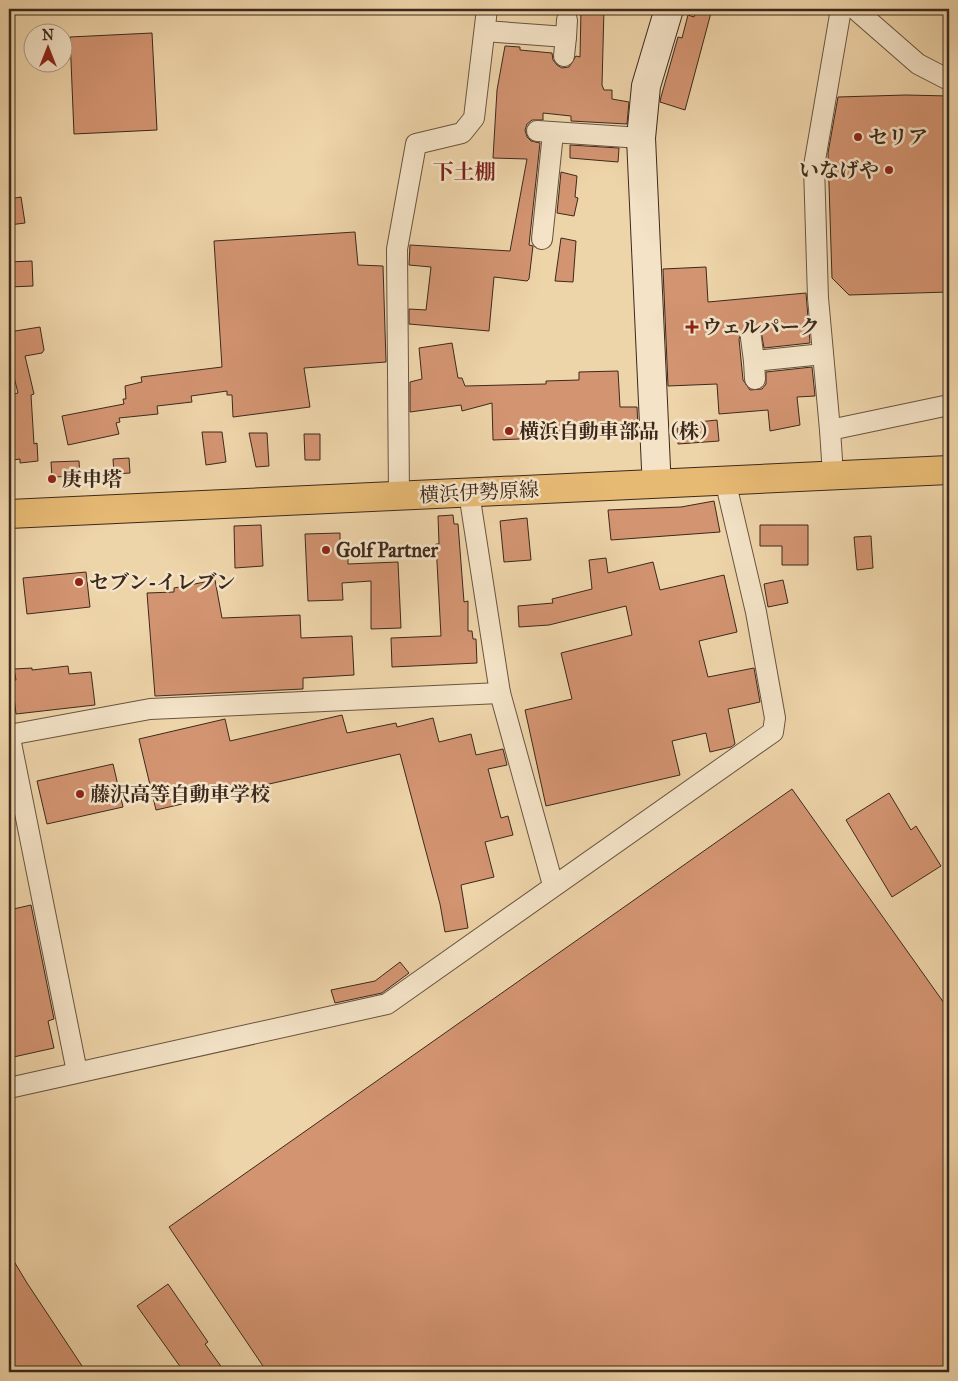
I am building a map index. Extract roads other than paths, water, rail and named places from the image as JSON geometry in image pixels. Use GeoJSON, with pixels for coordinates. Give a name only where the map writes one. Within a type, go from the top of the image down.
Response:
{"type":"FeatureCollection","features":[{"type":"Feature","properties":{"kind":"main road","name":"横浜伊勢原線"},"geometry":{"type":"LineString","coordinates":[[9,514],[399,488],[656,468],[949,456]]}},
{"type":"Feature","properties":{"kind":"main road","name":"横浜伊勢原線"},"geometry":{"type":"LineString","coordinates":[[9,498],[399,488],[469,493],[949,470]]}},
{"type":"Feature","properties":{"kind":"street"},"geometry":{"type":"LineString","coordinates":[[399,488],[398,249],[416,144],[462,133],[474,118],[487,9]]}},
{"type":"Feature","properties":{"kind":"street"},"geometry":{"type":"LineString","coordinates":[[656,468],[640,138],[646,86],[669,9]]}},
{"type":"Feature","properties":{"kind":"street"},"geometry":{"type":"LineString","coordinates":[[832,460],[818,298],[814,166],[841,9]]}},
{"type":"Feature","properties":{"kind":"street"},"geometry":{"type":"LineString","coordinates":[[855,9],[918,64],[949,80]]}},
{"type":"Feature","properties":{"kind":"street"},"geometry":{"type":"LineString","coordinates":[[485,31],[566,38]]}},
{"type":"Feature","properties":{"kind":"street"},"geometry":{"type":"LineString","coordinates":[[542,239],[545,132],[640,138]]}},
{"type":"Feature","properties":{"kind":"street"},"geometry":{"type":"LineString","coordinates":[[751,338],[754,370],[823,354]]}},
{"type":"Feature","properties":{"kind":"street"},"geometry":{"type":"LineString","coordinates":[[830,430],[949,405]]}},
{"type":"Feature","properties":{"kind":"street"},"geometry":{"type":"LineString","coordinates":[[9,1088],[387,1004],[553,885],[773,732],[775,718],[756,612],[725,480]]}},
{"type":"Feature","properties":{"kind":"street"},"geometry":{"type":"LineString","coordinates":[[469,493],[500,693],[553,885]]}},
{"type":"Feature","properties":{"kind":"street"},"geometry":{"type":"LineString","coordinates":[[77,1072],[9,734],[150,709],[500,693]]}},
{"type":"Feature","properties":{"kind":"place","name":"セリア"},"geometry":{"type":"Point","coordinates":[858,137]}},
{"type":"Feature","properties":{"kind":"place","name":"いなげや"},"geometry":{"type":"Point","coordinates":[889,170]}},
{"type":"Feature","properties":{"kind":"place","name":"ウェルパーク"},"geometry":{"type":"Point","coordinates":[692,327]}},
{"type":"Feature","properties":{"kind":"place","name":"横浜自動車部品（株）"},"geometry":{"type":"Point","coordinates":[509,431]}},
{"type":"Feature","properties":{"kind":"place","name":"庚申塔"},"geometry":{"type":"Point","coordinates":[52,479]}},
{"type":"Feature","properties":{"kind":"place","name":"Golf Partner"},"geometry":{"type":"Point","coordinates":[326,550]}},
{"type":"Feature","properties":{"kind":"place","name":"セブン-イレブン"},"geometry":{"type":"Point","coordinates":[79,582]}},
{"type":"Feature","properties":{"kind":"place","name":"藤沢高等自動車学校"},"geometry":{"type":"Point","coordinates":[80,794]}},
{"type":"Feature","properties":{"kind":"district","name":"下土棚"},"geometry":{"type":"Point","coordinates":[464,172]}}]}
